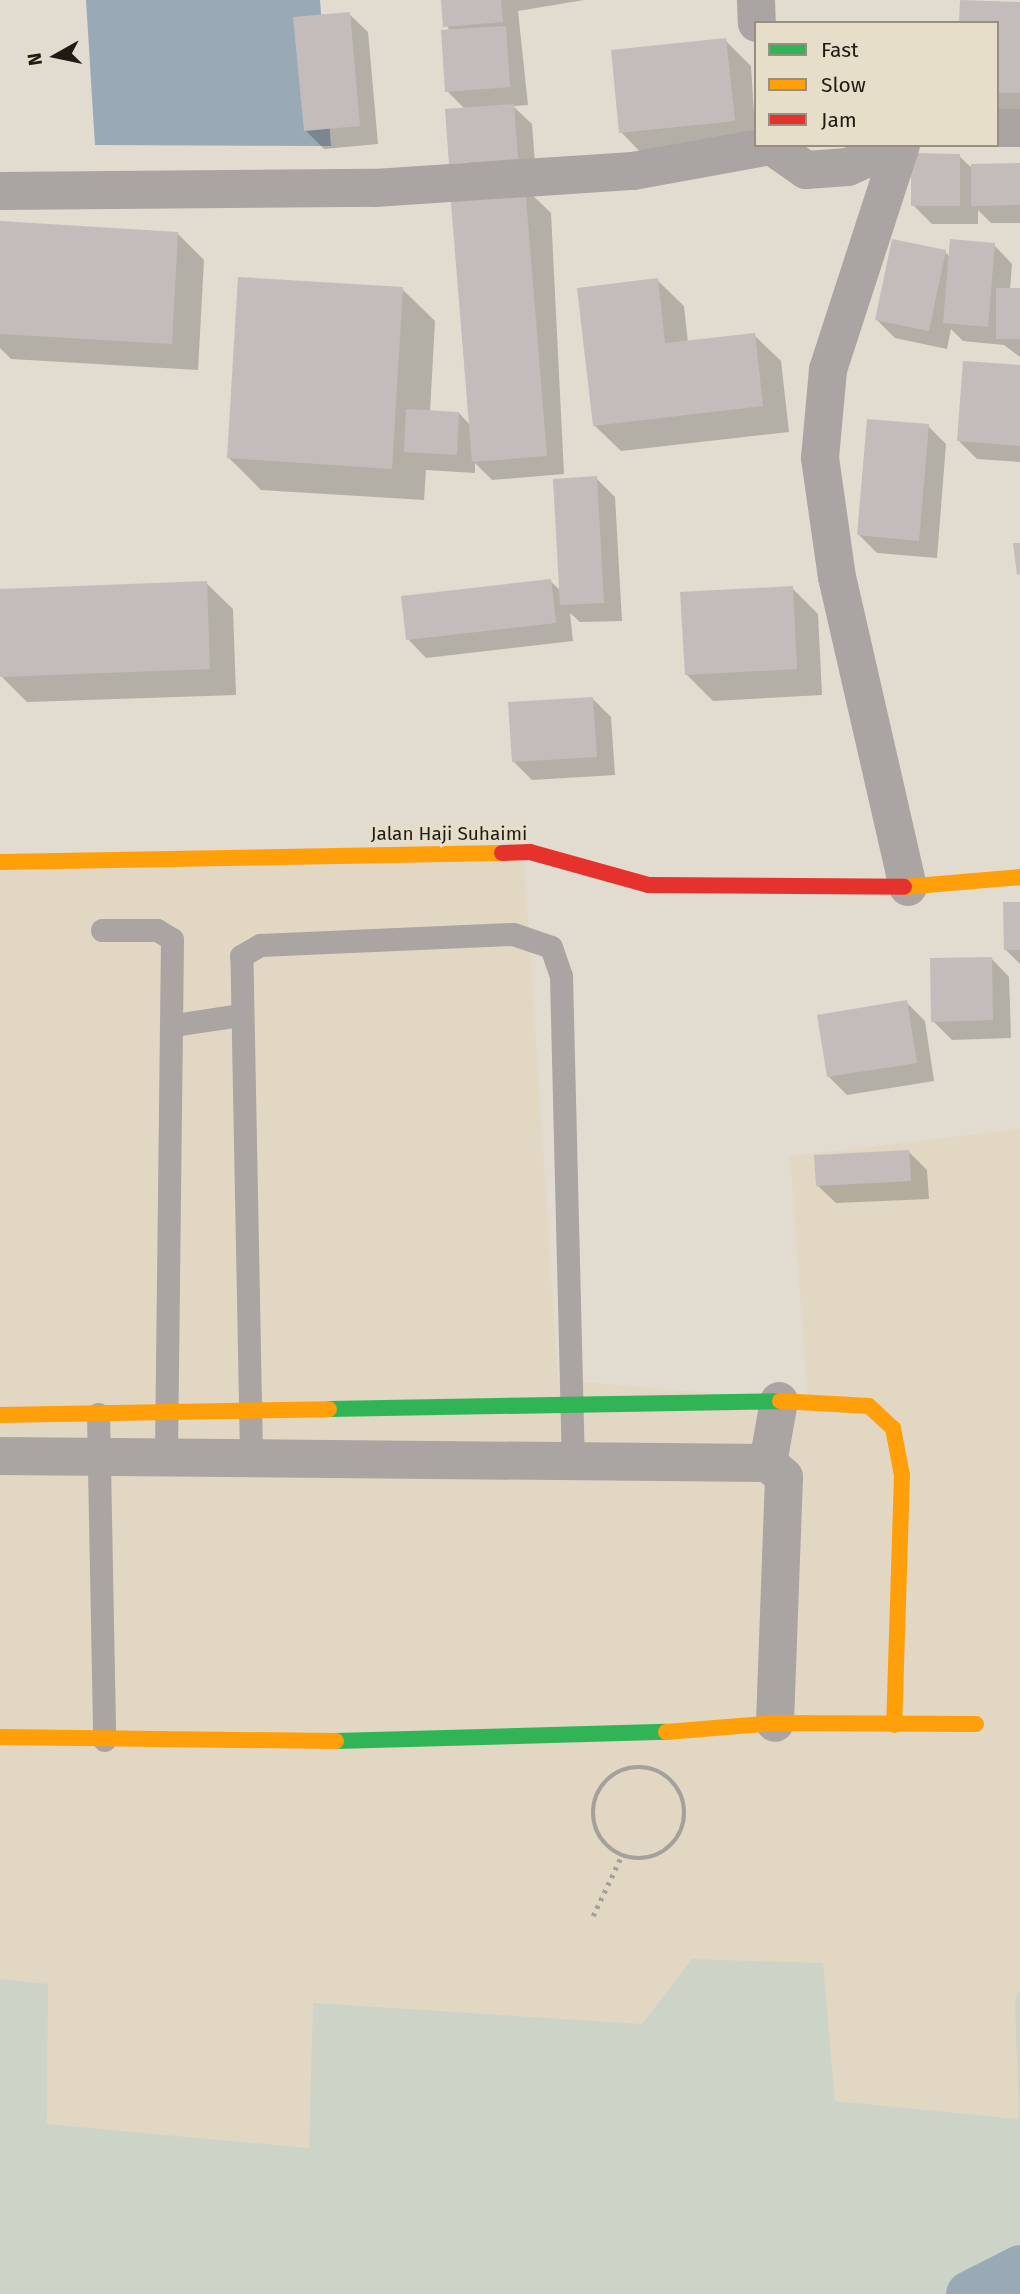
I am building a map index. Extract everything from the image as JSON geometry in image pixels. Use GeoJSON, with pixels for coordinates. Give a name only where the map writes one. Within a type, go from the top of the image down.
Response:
{"type":"FeatureCollection","features":[{"type":"Feature","properties":{"kind":"street"},"geometry":{"type":"LineString","coordinates":[[756,0],[757,21]]}},
{"type":"Feature","properties":{"kind":"street"},"geometry":{"type":"LineString","coordinates":[[999,128],[1020,128]]}},
{"type":"Feature","properties":{"kind":"street"},"geometry":{"type":"LineString","coordinates":[[0,191],[375,188],[633,171],[765,147]]}},
{"type":"Feature","properties":{"kind":"street"},"geometry":{"type":"LineString","coordinates":[[772,147],[806,170],[848,167],[894,147]]}},
{"type":"Feature","properties":{"kind":"street"},"geometry":{"type":"LineString","coordinates":[[898,147],[828,370],[820,458],[837,577],[908,887]]}},
{"type":"Feature","properties":{"kind":"street","name":"Jalan Haji Suhaimi"},"geometry":{"type":"LineString","coordinates":[[0,862],[530,852],[648,885],[908,887],[1020,877]]}},
{"type":"Feature","properties":{"kind":"street"},"geometry":{"type":"LineString","coordinates":[[768,1463],[779,1401]]}},
{"type":"Feature","properties":{"kind":"street"},"geometry":{"type":"LineString","coordinates":[[0,1415],[165,1416],[251,1410],[779,1401],[869,1406],[892,1427],[901,1475],[894,1725]]}},
{"type":"Feature","properties":{"kind":"street"},"geometry":{"type":"LineString","coordinates":[[427,1407],[428,1457]]}},
{"type":"Feature","properties":{"kind":"street"},"geometry":{"type":"LineString","coordinates":[[0,1456],[251,1455],[768,1463],[784,1477],[775,1723]]}},
{"type":"Feature","properties":{"kind":"street"},"geometry":{"type":"LineString","coordinates":[[0,1737],[104,1740],[570,1736],[775,1723],[976,1724]]}},
{"type":"Feature","properties":{"kind":"lane"},"geometry":{"type":"LineString","coordinates":[[102,930],[157,930],[172,939],[174,1025],[166,1455]]}},
{"type":"Feature","properties":{"kind":"lane"},"geometry":{"type":"LineString","coordinates":[[251,1455],[239,1015],[240,956],[260,945],[513,934],[551,947],[561,976],[573,1460]]}},
{"type":"Feature","properties":{"kind":"lane"},"geometry":{"type":"LineString","coordinates":[[174,1025],[239,1015]]}},
{"type":"Feature","properties":{"kind":"lane"},"geometry":{"type":"LineString","coordinates":[[98,1414],[104,1740]]}},
{"type":"Feature","properties":{"kind":"path"},"geometry":{"type":"LineString","coordinates":[[655,1769],[681,1794],[682,1830],[657,1856],[621,1857],[595,1831],[595,1796],[620,1770],[655,1769]]}},
{"type":"Feature","properties":{"kind":"path"},"geometry":{"type":"LineString","coordinates":[[593,1916],[621,1857]]}},
{"type":"Feature","properties":{"kind":"shaded area"},"geometry":{"type":"Polygon","coordinates":[[[524,858],[558,1380],[808,1401],[790,1156],[1020,1129],[1020,2119],[835,2101],[822,1963],[693,1959],[642,2024],[313,2004],[310,2148],[47,2124],[48,1984],[0,1979],[0,867],[524,858]]]}},
{"type":"Feature","properties":{"kind":"shaded area"},"geometry":{"type":"Polygon","coordinates":[[[692,1959],[823,1963],[835,2101],[1019,2119],[1015,1999],[1020,1991],[1020,2294],[0,2294],[0,1979],[48,1984],[47,2124],[309,2148],[313,2003],[642,2024],[692,1959]]]}},
{"type":"Feature","properties":{"kind":"water"},"geometry":{"type":"Polygon","coordinates":[[[86,0],[320,0],[331,146],[95,145],[86,0]]]}},
{"type":"Feature","properties":{"kind":"building"},"geometry":{"type":"Polygon","coordinates":[[[441,0],[501,0],[503,22],[443,27],[441,0]]]}},
{"type":"Feature","properties":{"kind":"building"},"geometry":{"type":"Polygon","coordinates":[[[960,0],[1020,2],[1020,93],[999,93],[999,21],[959,21],[960,0]]]}},
{"type":"Feature","properties":{"kind":"building"},"geometry":{"type":"Polygon","coordinates":[[[350,12],[360,126],[304,131],[293,17],[350,12]]]}},
{"type":"Feature","properties":{"kind":"building"},"geometry":{"type":"Polygon","coordinates":[[[506,26],[510,87],[445,92],[441,30],[506,26]]]}},
{"type":"Feature","properties":{"kind":"building"},"geometry":{"type":"Polygon","coordinates":[[[726,38],[735,121],[619,133],[611,50],[726,38]]]}},
{"type":"Feature","properties":{"kind":"building"},"geometry":{"type":"Polygon","coordinates":[[[514,104],[518,159],[449,164],[445,109],[514,104]]]}},
{"type":"Feature","properties":{"kind":"building"},"geometry":{"type":"Polygon","coordinates":[[[911,153],[960,154],[960,206],[911,206],[911,153]]]}},
{"type":"Feature","properties":{"kind":"building"},"geometry":{"type":"Polygon","coordinates":[[[1020,163],[1020,205],[971,206],[971,164],[1020,163]]]}},
{"type":"Feature","properties":{"kind":"building"},"geometry":{"type":"Polygon","coordinates":[[[525,185],[547,456],[472,462],[450,191],[525,185]]]}},
{"type":"Feature","properties":{"kind":"building"},"geometry":{"type":"Polygon","coordinates":[[[0,221],[178,232],[172,344],[0,334],[0,221]]]}},
{"type":"Feature","properties":{"kind":"building"},"geometry":{"type":"Polygon","coordinates":[[[892,239],[946,250],[929,331],[875,320],[892,239]]]}},
{"type":"Feature","properties":{"kind":"building"},"geometry":{"type":"Polygon","coordinates":[[[950,239],[995,243],[988,327],[943,323],[950,239]]]}},
{"type":"Feature","properties":{"kind":"building"},"geometry":{"type":"Polygon","coordinates":[[[238,277],[403,287],[392,469],[227,458],[238,277]]]}},
{"type":"Feature","properties":{"kind":"building"},"geometry":{"type":"Polygon","coordinates":[[[658,278],[665,343],[755,333],[763,406],[593,426],[577,288],[658,278]]]}},
{"type":"Feature","properties":{"kind":"building"},"geometry":{"type":"Polygon","coordinates":[[[996,288],[1020,288],[1020,339],[996,339],[996,288]]]}},
{"type":"Feature","properties":{"kind":"building"},"geometry":{"type":"Polygon","coordinates":[[[963,361],[1020,365],[1020,446],[957,441],[963,361]]]}},
{"type":"Feature","properties":{"kind":"building"},"geometry":{"type":"Polygon","coordinates":[[[406,409],[459,412],[457,455],[404,452],[406,409]]]}},
{"type":"Feature","properties":{"kind":"building"},"geometry":{"type":"Polygon","coordinates":[[[867,419],[929,424],[919,541],[857,535],[867,419]]]}},
{"type":"Feature","properties":{"kind":"building"},"geometry":{"type":"Polygon","coordinates":[[[597,476],[604,603],[560,605],[553,479],[597,476]]]}},
{"type":"Feature","properties":{"kind":"building"},"geometry":{"type":"Polygon","coordinates":[[[1013,543],[1020,543],[1020,574],[1017,575],[1013,543]]]}},
{"type":"Feature","properties":{"kind":"building"},"geometry":{"type":"Polygon","coordinates":[[[551,579],[556,623],[406,640],[401,596],[551,579]]]}},
{"type":"Feature","properties":{"kind":"building"},"geometry":{"type":"Polygon","coordinates":[[[207,581],[210,669],[0,677],[0,589],[207,581]]]}},
{"type":"Feature","properties":{"kind":"building"},"geometry":{"type":"Polygon","coordinates":[[[793,586],[797,669],[685,675],[680,592],[793,586]]]}},
{"type":"Feature","properties":{"kind":"building"},"geometry":{"type":"Polygon","coordinates":[[[593,697],[597,757],[512,762],[508,702],[593,697]]]}},
{"type":"Feature","properties":{"kind":"building"},"geometry":{"type":"Polygon","coordinates":[[[1003,902],[1020,902],[1020,950],[1004,950],[1003,902]]]}},
{"type":"Feature","properties":{"kind":"building"},"geometry":{"type":"Polygon","coordinates":[[[992,957],[993,1020],[931,1022],[930,958],[992,957]]]}},
{"type":"Feature","properties":{"kind":"building"},"geometry":{"type":"Polygon","coordinates":[[[907,1000],[917,1063],[827,1077],[817,1015],[907,1000]]]}},
{"type":"Feature","properties":{"kind":"building"},"geometry":{"type":"Polygon","coordinates":[[[909,1150],[911,1181],[816,1186],[814,1155],[909,1150]]]}},
{"type":"Feature","properties":{"kind":"waterway"},"geometry":{"type":"LineString","coordinates":[[969,2294],[1020,2268]]}},
{"type":"Feature","properties":{"kind":"traffic: fast"},"geometry":{"type":"LineString","coordinates":[[329,1409],[780,1401]]}},
{"type":"Feature","properties":{"kind":"traffic: fast"},"geometry":{"type":"LineString","coordinates":[[336,1741],[666,1732]]}},
{"type":"Feature","properties":{"kind":"traffic: slow"},"geometry":{"type":"LineString","coordinates":[[0,862],[502,853]]}},
{"type":"Feature","properties":{"kind":"traffic: slow"},"geometry":{"type":"LineString","coordinates":[[904,887],[1020,877]]}},
{"type":"Feature","properties":{"kind":"traffic: slow"},"geometry":{"type":"LineString","coordinates":[[780,1401],[869,1406],[893,1428],[902,1475],[894,1725]]}},
{"type":"Feature","properties":{"kind":"traffic: slow"},"geometry":{"type":"LineString","coordinates":[[0,1415],[329,1409]]}},
{"type":"Feature","properties":{"kind":"traffic: slow"},"geometry":{"type":"LineString","coordinates":[[666,1732],[775,1723],[976,1724]]}},
{"type":"Feature","properties":{"kind":"traffic: slow"},"geometry":{"type":"LineString","coordinates":[[0,1737],[336,1741]]}},
{"type":"Feature","properties":{"kind":"traffic: jam"},"geometry":{"type":"LineString","coordinates":[[502,853],[530,852],[648,885],[904,887]]}}]}
